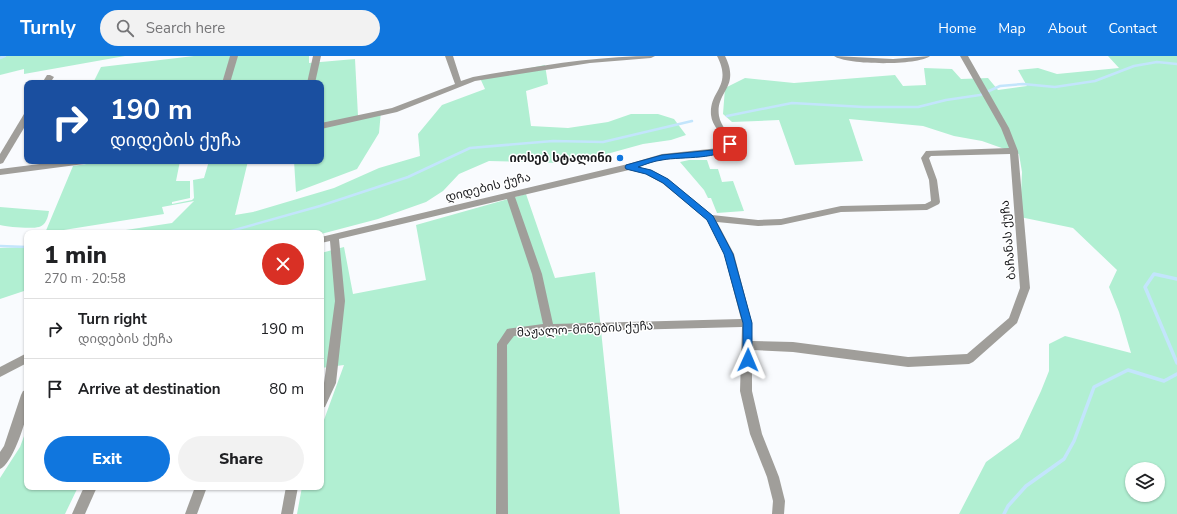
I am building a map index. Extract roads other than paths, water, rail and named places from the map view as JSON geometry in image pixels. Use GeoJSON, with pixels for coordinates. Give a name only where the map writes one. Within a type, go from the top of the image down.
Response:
{"type":"FeatureCollection","features":[{"type":"Feature","properties":{"kind":"street"},"geometry":{"type":"LineString","coordinates":[[227,80],[234,56]]}},
{"type":"Feature","properties":{"kind":"street"},"geometry":{"type":"LineString","coordinates":[[312,80],[317,56]]}},
{"type":"Feature","properties":{"kind":"street"},"geometry":{"type":"LineString","coordinates":[[448,56],[459,85]]}},
{"type":"Feature","properties":{"kind":"street"},"geometry":{"type":"LineString","coordinates":[[324,125],[394,110],[473,79],[590,61],[652,56]]}},
{"type":"Feature","properties":{"kind":"street","name":"დიდების ქუჩა"},"geometry":{"type":"LineString","coordinates":[[324,240],[628,167],[662,157],[722,150],[730,144],[727,136],[714,115],[716,105],[728,80],[728,70],[721,56]]}},
{"type":"Feature","properties":{"kind":"street"},"geometry":{"type":"LineString","coordinates":[[838,56],[878,62],[907,62],[926,56]]}},
{"type":"Feature","properties":{"kind":"street","name":"ბაჩანას ქუჩა"},"geometry":{"type":"LineString","coordinates":[[748,345],[793,347],[908,362],[969,359],[1013,320],[1025,288],[1014,151],[1005,128],[964,56]]}},
{"type":"Feature","properties":{"kind":"street"},"geometry":{"type":"LineString","coordinates":[[0,161],[24,121]]}},
{"type":"Feature","properties":{"kind":"street"},"geometry":{"type":"LineString","coordinates":[[710,218],[758,223],[781,222],[841,209],[927,207],[936,202],[933,180],[925,158],[929,153],[1014,151]]}},
{"type":"Feature","properties":{"kind":"street"},"geometry":{"type":"LineString","coordinates":[[0,172],[61,164]]}},
{"type":"Feature","properties":{"kind":"street"},"geometry":{"type":"LineString","coordinates":[[628,167],[648,172],[665,181],[710,218],[729,254],[747,323],[748,345],[746,391],[756,434],[773,477],[779,501],[778,514]]}},
{"type":"Feature","properties":{"kind":"street"},"geometry":{"type":"LineString","coordinates":[[510,194],[537,274],[549,328]]}},
{"type":"Feature","properties":{"kind":"street"},"geometry":{"type":"LineString","coordinates":[[324,396],[330,383],[340,301],[334,238]]}},
{"type":"Feature","properties":{"kind":"street","name":"მაჟალო-მიწების ქუჩა"},"geometry":{"type":"LineString","coordinates":[[502,514],[502,344],[511,332],[549,328],[747,323]]}},
{"type":"Feature","properties":{"kind":"street"},"geometry":{"type":"LineString","coordinates":[[0,372],[24,360]]}},
{"type":"Feature","properties":{"kind":"street"},"geometry":{"type":"LineString","coordinates":[[0,463],[9,448],[24,404]]}},
{"type":"Feature","properties":{"kind":"street"},"geometry":{"type":"LineString","coordinates":[[78,514],[90,490]]}},
{"type":"Feature","properties":{"kind":"street"},"geometry":{"type":"LineString","coordinates":[[191,514],[200,490]]}},
{"type":"Feature","properties":{"kind":"street"},"geometry":{"type":"LineString","coordinates":[[287,514],[291,490]]}},
{"type":"Feature","properties":{"kind":"waterway"},"geometry":{"type":"LineString","coordinates":[[0,58],[5,56]]}},
{"type":"Feature","properties":{"kind":"waterway"},"geometry":{"type":"LineString","coordinates":[[727,116],[792,103],[864,107],[918,107],[946,100],[980,95],[1000,86],[1023,84],[1055,87],[1095,81],[1134,66],[1157,62],[1177,64]]}},
{"type":"Feature","properties":{"kind":"waterway"},"geometry":{"type":"LineString","coordinates":[[235,230],[320,206],[408,177],[470,148],[553,141],[603,142],[692,121]]}},
{"type":"Feature","properties":{"kind":"waterway"},"geometry":{"type":"LineString","coordinates":[[0,246],[24,247]]}},
{"type":"Feature","properties":{"kind":"waterway"},"geometry":{"type":"LineString","coordinates":[[1177,279],[1154,274],[1145,287],[1177,363]]}},
{"type":"Feature","properties":{"kind":"waterway"},"geometry":{"type":"LineString","coordinates":[[1004,514],[1008,506],[1026,486],[1064,459],[1074,441],[1094,387],[1128,370],[1164,381],[1177,374]]}},
{"type":"Feature","properties":{"kind":"place","name":"იოსებ სტალინი"},"geometry":{"type":"Point","coordinates":[620,158]}}]}
